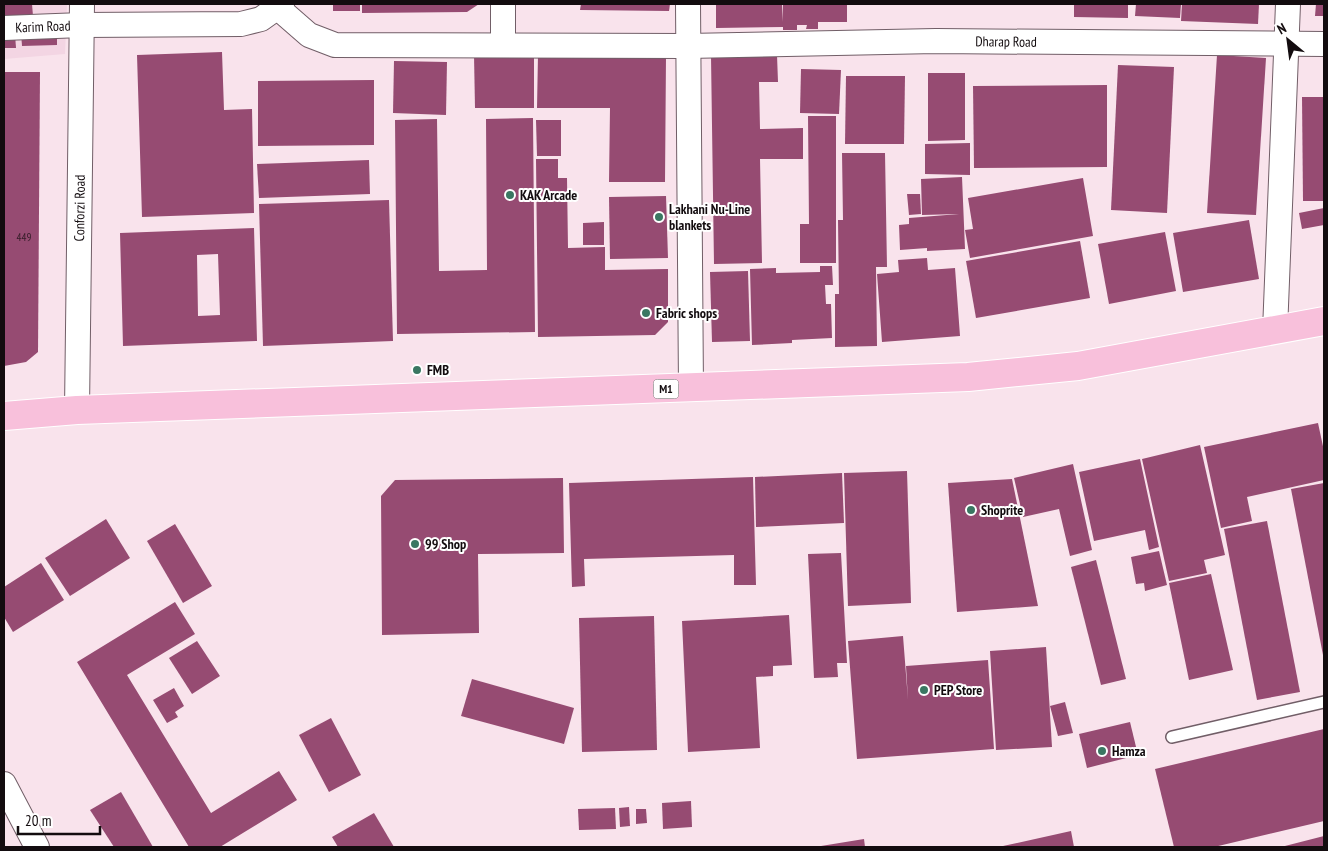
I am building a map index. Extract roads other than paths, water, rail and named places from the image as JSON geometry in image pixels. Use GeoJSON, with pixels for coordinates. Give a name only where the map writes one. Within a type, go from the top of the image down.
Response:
{"type":"FeatureCollection","features":[{"type":"Feature","properties":{"kind":"highway","name":"M1"},"geometry":{"type":"LineString","coordinates":[[4,416],[77,410],[968,377],[1078,366],[1324,321]]}},
{"type":"Feature","properties":{"kind":"street"},"geometry":{"type":"LineString","coordinates":[[503,4],[503,45]]}},
{"type":"Feature","properties":{"kind":"street"},"geometry":{"type":"LineString","coordinates":[[688,4],[692,388]]}},
{"type":"Feature","properties":{"kind":"street"},"geometry":{"type":"LineString","coordinates":[[1275,331],[1288,4]]}},
{"type":"Feature","properties":{"kind":"street","name":"Dharap Road"},"geometry":{"type":"LineString","coordinates":[[280,6],[308,35],[335,45],[687,46],[936,41],[1324,44]]}},
{"type":"Feature","properties":{"kind":"street","name":"Karim Road"},"geometry":{"type":"LineString","coordinates":[[4,28],[82,14],[241,24],[261,19],[280,6]]}},
{"type":"Feature","properties":{"kind":"street","name":"Conforzi Road"},"geometry":{"type":"LineString","coordinates":[[77,410],[82,14]]}},
{"type":"Feature","properties":{"kind":"street"},"geometry":{"type":"LineString","coordinates":[[4,784],[37,847]]}},
{"type":"Feature","properties":{"kind":"lane"},"geometry":{"type":"LineString","coordinates":[[1172,737],[1324,702]]}},
{"type":"Feature","properties":{"kind":"place","name":"KAK Arcade"},"geometry":{"type":"Point","coordinates":[510,195]}},
{"type":"Feature","properties":{"kind":"place","name":"Lakhani Nu-Line blankets"},"geometry":{"type":"Point","coordinates":[659,217]}},
{"type":"Feature","properties":{"kind":"place","name":"Fabric shops"},"geometry":{"type":"Point","coordinates":[646,313]}},
{"type":"Feature","properties":{"kind":"place","name":"FMB"},"geometry":{"type":"Point","coordinates":[417,370]}},
{"type":"Feature","properties":{"kind":"place","name":"Shoprite"},"geometry":{"type":"Point","coordinates":[971,510]}},
{"type":"Feature","properties":{"kind":"place","name":"99 Shop"},"geometry":{"type":"Point","coordinates":[415,544]}},
{"type":"Feature","properties":{"kind":"place","name":"PEP Store"},"geometry":{"type":"Point","coordinates":[924,690]}},
{"type":"Feature","properties":{"kind":"place","name":"Hamza"},"geometry":{"type":"Point","coordinates":[1102,751]}}]}
